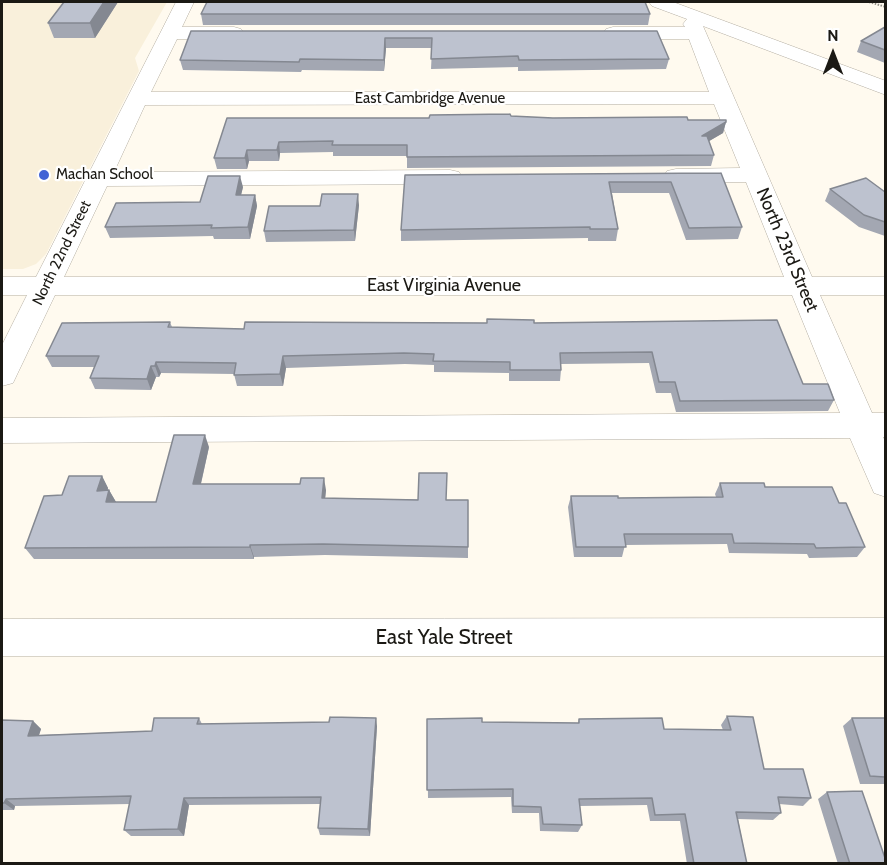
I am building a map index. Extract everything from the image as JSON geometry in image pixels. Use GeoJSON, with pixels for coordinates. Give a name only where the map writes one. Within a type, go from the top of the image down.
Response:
{"type":"FeatureCollection","features":[{"type":"Feature","properties":{"kind":"street","name":"North 22nd Street"},"geometry":{"type":"LineString","coordinates":[[2,375],[185,2]]}},
{"type":"Feature","properties":{"kind":"street"},"geometry":{"type":"LineString","coordinates":[[658,2],[697,25],[885,89]]}},
{"type":"Feature","properties":{"kind":"street"},"geometry":{"type":"LineString","coordinates":[[598,33],[697,25]]}},
{"type":"Feature","properties":{"kind":"street","name":"North 23rd Street"},"geometry":{"type":"LineString","coordinates":[[697,25],[722,98],[802,286],[873,425],[885,483]]}},
{"type":"Feature","properties":{"kind":"street"},"geometry":{"type":"LineString","coordinates":[[170,33],[255,33]]}},
{"type":"Feature","properties":{"kind":"street","name":"East Cambridge Avenue"},"geometry":{"type":"LineString","coordinates":[[137,99],[722,98]]}},
{"type":"Feature","properties":{"kind":"street"},"geometry":{"type":"LineString","coordinates":[[654,176],[755,175]]}},
{"type":"Feature","properties":{"kind":"street"},"geometry":{"type":"LineString","coordinates":[[98,179],[475,177]]}},
{"type":"Feature","properties":{"kind":"street","name":"East Virginia Avenue"},"geometry":{"type":"LineString","coordinates":[[2,286],[885,286]]}},
{"type":"Feature","properties":{"kind":"street"},"geometry":{"type":"LineString","coordinates":[[2,431],[873,425]]}},
{"type":"Feature","properties":{"kind":"street","name":"East Yale Street"},"geometry":{"type":"LineString","coordinates":[[2,638],[885,637]]}},
{"type":"Feature","properties":{"kind":"path"},"geometry":{"type":"LineString","coordinates":[[869,2],[885,8]]}},
{"type":"Feature","properties":{"kind":"shaded area","name":"Machan School"},"geometry":{"type":"Polygon","coordinates":[[[2,2],[167,2],[135,58],[139,71],[46,254],[36,264],[23,269],[2,269],[2,2]]]}},
{"type":"Feature","properties":{"kind":"building"},"geometry":{"type":"Polygon","coordinates":[[[64,2],[104,2],[90,23],[48,23],[64,2]]]}},
{"type":"Feature","properties":{"kind":"building"},"geometry":{"type":"Polygon","coordinates":[[[207,2],[645,2],[650,14],[201,14],[207,2]]]}},
{"type":"Feature","properties":{"kind":"building"},"geometry":{"type":"Polygon","coordinates":[[[885,27],[885,50],[861,41],[885,27]]]}},
{"type":"Feature","properties":{"kind":"building"},"geometry":{"type":"Polygon","coordinates":[[[191,31],[657,31],[669,59],[519,60],[518,56],[431,59],[432,38],[385,38],[384,60],[300,59],[299,62],[180,60],[191,31]]]}},
{"type":"Feature","properties":{"kind":"building"},"geometry":{"type":"Polygon","coordinates":[[[510,114],[511,116],[553,118],[687,117],[688,120],[726,120],[726,122],[702,136],[707,136],[714,155],[407,157],[407,145],[332,145],[333,141],[279,142],[277,150],[247,150],[245,158],[214,158],[227,118],[429,118],[430,115],[510,114]]]}},
{"type":"Feature","properties":{"kind":"building"},"geometry":{"type":"Polygon","coordinates":[[[721,173],[742,227],[689,228],[671,182],[609,182],[618,229],[590,229],[590,227],[401,230],[405,175],[721,173]]]}},
{"type":"Feature","properties":{"kind":"building"},"geometry":{"type":"Polygon","coordinates":[[[208,176],[240,176],[236,195],[255,195],[248,227],[211,228],[212,225],[105,227],[116,203],[200,202],[208,176]]]}},
{"type":"Feature","properties":{"kind":"building"},"geometry":{"type":"Polygon","coordinates":[[[866,178],[885,192],[885,222],[864,215],[830,189],[866,178]]]}},
{"type":"Feature","properties":{"kind":"building"},"geometry":{"type":"Polygon","coordinates":[[[322,194],[358,194],[354,230],[264,231],[269,206],[320,206],[322,194]]]}},
{"type":"Feature","properties":{"kind":"building"},"geometry":{"type":"Polygon","coordinates":[[[487,319],[534,320],[534,323],[777,320],[803,384],[828,384],[834,400],[680,401],[675,382],[659,382],[652,352],[560,353],[561,370],[510,370],[510,362],[433,361],[434,354],[404,353],[283,356],[280,374],[234,375],[236,363],[156,362],[155,366],[151,366],[147,379],[90,378],[99,356],[46,356],[62,323],[170,322],[168,327],[244,329],[245,322],[487,323],[487,319]]]}},
{"type":"Feature","properties":{"kind":"building"},"geometry":{"type":"Polygon","coordinates":[[[174,435],[205,435],[193,484],[300,484],[301,478],[324,478],[322,498],[418,500],[419,473],[447,473],[446,500],[468,500],[468,547],[323,544],[250,545],[250,547],[25,548],[44,496],[62,495],[69,476],[102,476],[97,491],[109,490],[106,502],[156,502],[174,435]]]}},
{"type":"Feature","properties":{"kind":"building"},"geometry":{"type":"Polygon","coordinates":[[[720,483],[764,483],[765,487],[832,487],[839,503],[846,503],[865,547],[816,548],[814,544],[734,543],[732,534],[624,534],[626,547],[576,547],[571,496],[723,497],[720,483]]]}},
{"type":"Feature","properties":{"kind":"building"},"geometry":{"type":"Polygon","coordinates":[[[727,716],[753,717],[764,769],[803,769],[811,798],[778,797],[781,813],[736,812],[747,864],[694,864],[685,814],[655,815],[652,798],[579,799],[582,825],[543,824],[541,807],[513,806],[513,789],[427,790],[427,719],[482,718],[482,722],[579,723],[579,719],[662,718],[664,729],[731,730],[727,716]]]}},
{"type":"Feature","properties":{"kind":"building"},"geometry":{"type":"Polygon","coordinates":[[[330,717],[376,718],[368,829],[318,828],[321,797],[184,798],[178,829],[124,830],[131,796],[6,799],[2,803],[2,720],[33,721],[28,736],[152,731],[154,718],[199,718],[197,724],[329,722],[330,717]]]}},
{"type":"Feature","properties":{"kind":"building"},"geometry":{"type":"Polygon","coordinates":[[[852,718],[885,718],[885,777],[870,776],[852,718]]]}},
{"type":"Feature","properties":{"kind":"building"},"geometry":{"type":"Polygon","coordinates":[[[862,791],[885,858],[885,864],[850,864],[827,792],[862,791]]]}},
{"type":"Feature","properties":{"kind":"place","name":"Machan School"},"geometry":{"type":"Point","coordinates":[44,175]}}]}
